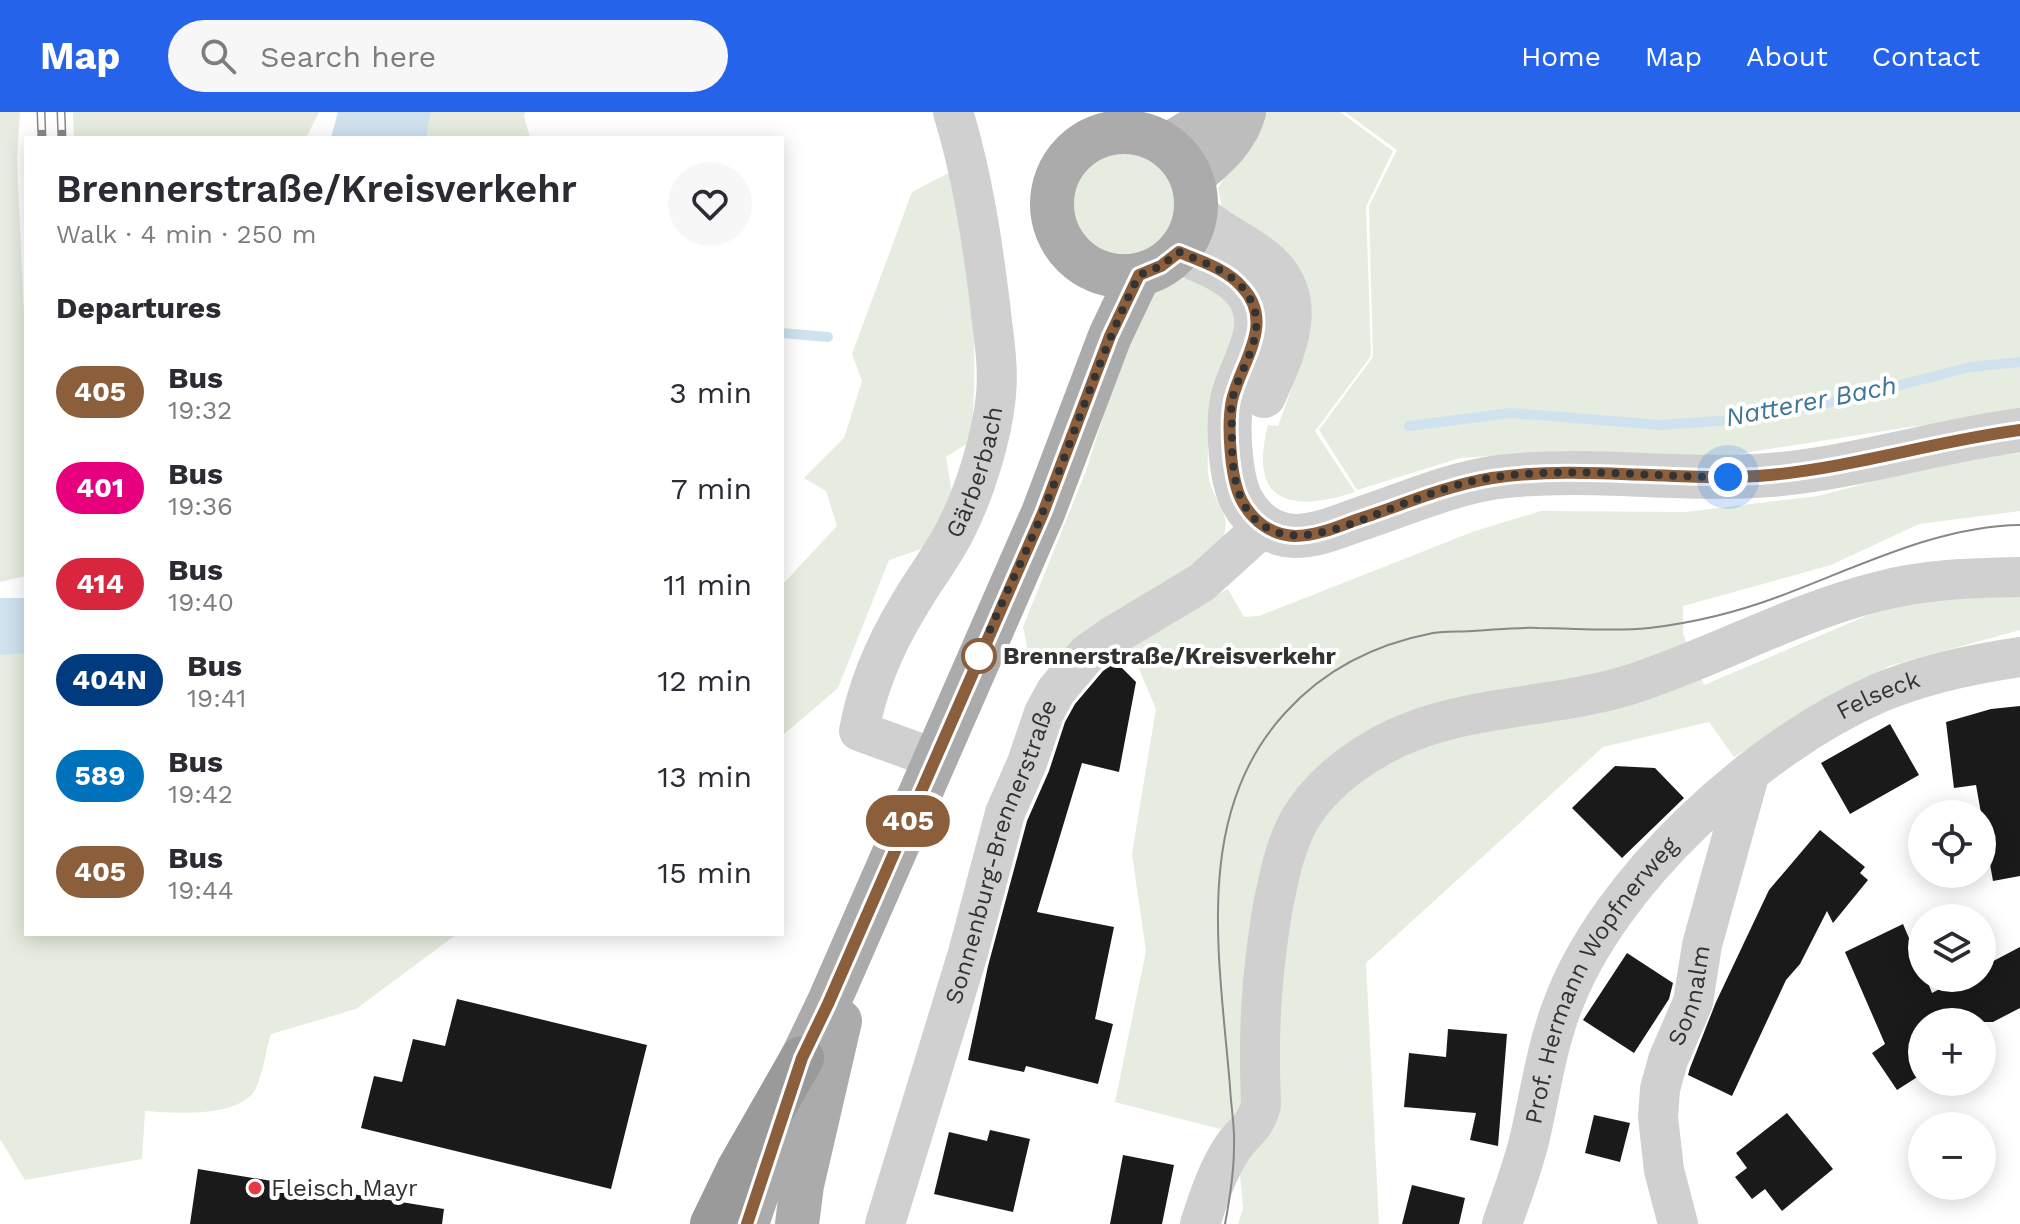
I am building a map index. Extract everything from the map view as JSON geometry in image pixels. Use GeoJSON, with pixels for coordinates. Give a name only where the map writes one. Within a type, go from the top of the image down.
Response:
{"type":"FeatureCollection","features":[{"type":"Feature","properties":{"kind":"highway"},"geometry":{"type":"LineString","coordinates":[[712,1224],[738,1170],[802,1058]]}},
{"type":"Feature","properties":{"kind":"main road"},"geometry":{"type":"LineString","coordinates":[[1184,197],[1148,135],[1125,122],[1100,136],[1081,130],[1053,188],[1052,211],[1058,234],[1071,253],[1089,267],[1122,277],[1139,275],[1161,266],[1184,197],[1201,125],[1212,112]]}},
{"type":"Feature","properties":{"kind":"main road"},"geometry":{"type":"LineString","coordinates":[[1184,197],[1236,132],[1244,112]]}},
{"type":"Feature","properties":{"kind":"main road"},"geometry":{"type":"LineString","coordinates":[[1082,406],[1091,319],[1089,267]]}},
{"type":"Feature","properties":{"kind":"main road"},"geometry":{"type":"LineString","coordinates":[[747,1224],[802,1058],[1043,513],[1110,336],[1139,275]]}},
{"type":"Feature","properties":{"kind":"main road"},"geometry":{"type":"LineString","coordinates":[[797,1224],[802,1185],[862,925]]}},
{"type":"Feature","properties":{"kind":"street","name":"Gärberbach"},"geometry":{"type":"LineString","coordinates":[[936,759],[859,731],[864,702],[877,667],[907,607],[957,529],[978,474],[996,396],[997,363],[983,251],[974,195],[953,112]]}},
{"type":"Feature","properties":{"kind":"street"},"geometry":{"type":"LineString","coordinates":[[1184,197],[1229,275],[1251,298],[1255,312],[1255,340],[1232,401],[1232,472],[1238,493],[1248,511],[1263,527],[1283,534],[1307,535],[1325,531],[1444,489],[1497,478],[1542,474],[1771,475],[1814,470],[1955,440],[2020,430]]}},
{"type":"Feature","properties":{"kind":"street","name":"Sonnenburg-Brennerstraße"},"geometry":{"type":"LineString","coordinates":[[885,1224],[968,953],[1005,813],[1044,713],[1056,691],[1087,654],[1201,583],[1263,527]]}},
{"type":"Feature","properties":{"kind":"street"},"geometry":{"type":"LineString","coordinates":[[1200,1224],[1226,1159],[1235,1144],[1257,1121],[1261,1105],[1260,996],[1279,874],[1298,822],[1326,786],[1347,769],[1380,746],[1413,731],[1460,718],[1596,694],[1637,682],[1865,595],[1953,578],[2020,577]]}},
{"type":"Feature","properties":{"kind":"street","name":"Felseck"},"geometry":{"type":"LineString","coordinates":[[1752,768],[1828,720],[1876,695],[1928,676],[2020,657]]}},
{"type":"Feature","properties":{"kind":"street","name":"Prof. Hermann Wopfnerweg"},"geometry":{"type":"LineString","coordinates":[[1502,1224],[1527,1147],[1555,1028],[1584,961],[1633,886],[1752,768]]}},
{"type":"Feature","properties":{"kind":"street","name":"Sonnalm"},"geometry":{"type":"LineString","coordinates":[[1678,1224],[1662,1151],[1658,1117],[1660,1089],[1668,1060],[1693,1002],[1702,945],[1752,768]]}},
{"type":"Feature","properties":{"kind":"shaded area"},"geometry":{"type":"Polygon","coordinates":[[[0,112],[20,112],[17,158],[24,317],[24,576],[0,582],[0,112]]]}},
{"type":"Feature","properties":{"kind":"shaded area"},"geometry":{"type":"Polygon","coordinates":[[[73,112],[319,112],[307,136],[74,136],[73,112]]]}},
{"type":"Feature","properties":{"kind":"shaded area"},"geometry":{"type":"Polygon","coordinates":[[[403,112],[525,112],[529,136],[407,136],[403,112]]]}},
{"type":"Feature","properties":{"kind":"shaded area"},"geometry":{"type":"Polygon","coordinates":[[[1263,112],[1340,112],[1393,151],[1366,207],[1371,356],[1315,431],[1355,492],[1332,498],[1294,501],[1280,496],[1270,486],[1264,471],[1263,451],[1268,425],[1278,426],[1292,388],[1286,381],[1223,212],[1218,188],[1263,112]]]}},
{"type":"Feature","properties":{"kind":"shaded area"},"geometry":{"type":"Polygon","coordinates":[[[1345,112],[2020,112],[2020,416],[1909,427],[1725,456],[1562,451],[1460,458],[1357,490],[1319,430],[1373,357],[1369,206],[1397,150],[1345,112]]]}},
{"type":"Feature","properties":{"kind":"shaded area"},"geometry":{"type":"Polygon","coordinates":[[[1123,147],[1144,151],[1161,163],[1173,180],[1177,201],[1173,222],[1161,239],[1144,251],[1123,255],[1102,251],[1085,239],[1073,222],[1069,201],[1073,180],[1085,163],[1102,151],[1123,147]]]}},
{"type":"Feature","properties":{"kind":"shaded area"},"geometry":{"type":"Polygon","coordinates":[[[956,169],[972,304],[974,373],[971,441],[946,457],[952,494],[927,547],[889,560],[838,688],[784,734],[784,583],[837,526],[826,491],[804,478],[844,438],[862,381],[852,354],[912,192],[956,169]]]}},
{"type":"Feature","properties":{"kind":"shaded area"},"geometry":{"type":"Polygon","coordinates":[[[1173,278],[1194,280],[1212,289],[1227,303],[1238,321],[1217,396],[1208,453],[1210,485],[1226,521],[1223,542],[1079,650],[1021,665],[1027,646],[1023,627],[1086,471],[1133,321],[1157,285],[1173,278]]]}},
{"type":"Feature","properties":{"kind":"shaded area"},"geometry":{"type":"Polygon","coordinates":[[[2020,453],[2020,511],[1919,524],[1831,565],[1683,606],[1683,634],[1704,685],[1899,602],[2020,592],[2020,630],[1889,666],[1734,757],[1709,722],[1603,747],[1366,963],[1379,1224],[1238,1224],[1243,1208],[1236,1133],[1115,1102],[1146,951],[1132,854],[1156,709],[1127,641],[1228,589],[1244,617],[1259,616],[1475,531],[1541,511],[1685,512],[1818,496],[1958,459],[2020,453]]]}},
{"type":"Feature","properties":{"kind":"shaded area"},"geometry":{"type":"Polygon","coordinates":[[[24,648],[24,936],[454,936],[356,1009],[271,1034],[256,1088],[248,1098],[236,1105],[205,1112],[145,1111],[142,1159],[25,1180],[0,1139],[0,650],[24,648]]]}},
{"type":"Feature","properties":{"kind":"water"},"geometry":{"type":"Polygon","coordinates":[[[338,112],[431,112],[426,136],[332,136],[338,112]]]}},
{"type":"Feature","properties":{"kind":"water"},"geometry":{"type":"Polygon","coordinates":[[[0,598],[24,598],[24,653],[0,655],[0,598]]]}},
{"type":"Feature","properties":{"kind":"building"},"geometry":{"type":"Polygon","coordinates":[[[1116,662],[1136,682],[1119,772],[1082,763],[1037,912],[1114,927],[1095,1019],[1113,1024],[1098,1084],[1026,1066],[1024,1072],[968,1060],[988,966],[1027,821],[1049,771],[1065,722],[1075,704],[1103,671],[1116,662]]]}},
{"type":"Feature","properties":{"kind":"building"},"geometry":{"type":"Polygon","coordinates":[[[2020,706],[2020,876],[1996,880],[1996,800],[1979,800],[1976,785],[1954,788],[1946,722],[1991,709],[2020,706]]]}},
{"type":"Feature","properties":{"kind":"building"},"geometry":{"type":"Polygon","coordinates":[[[1890,724],[1919,775],[1850,814],[1821,763],[1890,724]]]}},
{"type":"Feature","properties":{"kind":"building"},"geometry":{"type":"Polygon","coordinates":[[[1615,766],[1655,768],[1684,798],[1622,858],[1572,808],[1615,766]]]}},
{"type":"Feature","properties":{"kind":"building"},"geometry":{"type":"Polygon","coordinates":[[[1820,830],[1865,867],[1860,873],[1868,880],[1833,923],[1827,911],[1800,964],[1786,980],[1732,1096],[1688,1075],[1690,1068],[1716,1002],[1769,890],[1820,830]]]}},
{"type":"Feature","properties":{"kind":"building"},"geometry":{"type":"Polygon","coordinates":[[[1903,924],[1908,936],[1908,992],[1996,992],[1996,960],[2020,947],[2020,1008],[1996,1020],[1996,1008],[1908,1008],[1908,1083],[1897,1090],[1872,1053],[1885,1044],[1845,952],[1903,924]]]}},
{"type":"Feature","properties":{"kind":"building"},"geometry":{"type":"Polygon","coordinates":[[[1627,953],[1673,983],[1669,999],[1634,1053],[1583,1020],[1627,953]]]}},
{"type":"Feature","properties":{"kind":"building"},"geometry":{"type":"Polygon","coordinates":[[[457,999],[647,1045],[611,1189],[361,1128],[374,1076],[402,1082],[413,1039],[445,1046],[457,999]]]}},
{"type":"Feature","properties":{"kind":"building"},"geometry":{"type":"Polygon","coordinates":[[[1448,1029],[1507,1034],[1498,1146],[1470,1140],[1476,1113],[1404,1107],[1409,1053],[1446,1057],[1448,1029]]]}},
{"type":"Feature","properties":{"kind":"building"},"geometry":{"type":"Polygon","coordinates":[[[1787,1113],[1833,1169],[1782,1211],[1765,1189],[1752,1199],[1735,1177],[1747,1168],[1736,1153],[1787,1113]]]}},
{"type":"Feature","properties":{"kind":"building"},"geometry":{"type":"Polygon","coordinates":[[[1594,1115],[1630,1123],[1620,1162],[1585,1153],[1594,1115]]]}},
{"type":"Feature","properties":{"kind":"building"},"geometry":{"type":"Polygon","coordinates":[[[990,1130],[1030,1139],[1013,1212],[934,1194],[949,1132],[987,1141],[990,1130]]]}},
{"type":"Feature","properties":{"kind":"building"},"geometry":{"type":"Polygon","coordinates":[[[1123,1155],[1174,1165],[1162,1224],[1110,1224],[1123,1155]]]}},
{"type":"Feature","properties":{"kind":"building","name":"Fleisch Mayr"},"geometry":{"type":"Polygon","coordinates":[[[198,1169],[444,1209],[442,1224],[190,1224],[198,1169]]]}},
{"type":"Feature","properties":{"kind":"building"},"geometry":{"type":"Polygon","coordinates":[[[1412,1185],[1465,1198],[1459,1224],[1402,1224],[1412,1185]]]}},
{"type":"Feature","properties":{"kind":"waterway","name":"Natterer Bach"},"geometry":{"type":"LineString","coordinates":[[784,333],[828,337]]}},
{"type":"Feature","properties":{"kind":"waterway","name":"Natterer Bach"},"geometry":{"type":"LineString","coordinates":[[1409,426],[1511,413],[1660,425],[1746,419],[1850,398],[1970,367],[2020,362]]}},
{"type":"Feature","properties":{"kind":"tram line"},"geometry":{"type":"LineString","coordinates":[[1225,1224],[1234,1139],[1218,940],[1224,842],[1236,796],[1256,752],[1301,697],[1353,660],[1412,638],[1443,632],[1522,628],[1621,630],[1683,623],[1767,601],[1929,540],[1989,527],[2020,525]]}},
{"type":"Feature","properties":{"kind":"railway"},"geometry":{"type":"LineString","coordinates":[[41,112],[42,136]]}},
{"type":"Feature","properties":{"kind":"railway"},"geometry":{"type":"LineString","coordinates":[[61,112],[62,136]]}},
{"type":"Feature","properties":{"kind":"bus line","name":"405"},"geometry":{"type":"LineString","coordinates":[[747,1224],[802,1058],[1043,513],[1110,336],[1139,275],[1161,266],[1179,252],[1229,275],[1251,298],[1255,312],[1255,340],[1232,401],[1231,461],[1238,493],[1248,511],[1263,527],[1294,536],[1325,531],[1444,489],[1497,478],[1542,474],[1771,475],[1814,470],[1955,440],[2020,430]]}},
{"type":"Feature","properties":{"kind":"place","name":"Brennerstraße/Kreisverkehr"},"geometry":{"type":"Point","coordinates":[979,656]}},
{"type":"Feature","properties":{"kind":"place","name":"Fleisch Mayr"},"geometry":{"type":"Point","coordinates":[255,1188]}},
{"type":"Feature","properties":{"kind":"route"},"geometry":{"type":"LineString","coordinates":[[979,656],[1043,513],[1082,406],[1129,295],[1139,275],[1161,266],[1179,252],[1229,275],[1251,298],[1255,312],[1255,340],[1232,401],[1231,461],[1238,493],[1248,511],[1263,527],[1294,536],[1307,535],[1444,489],[1497,478],[1542,474],[1728,477]]}}]}
